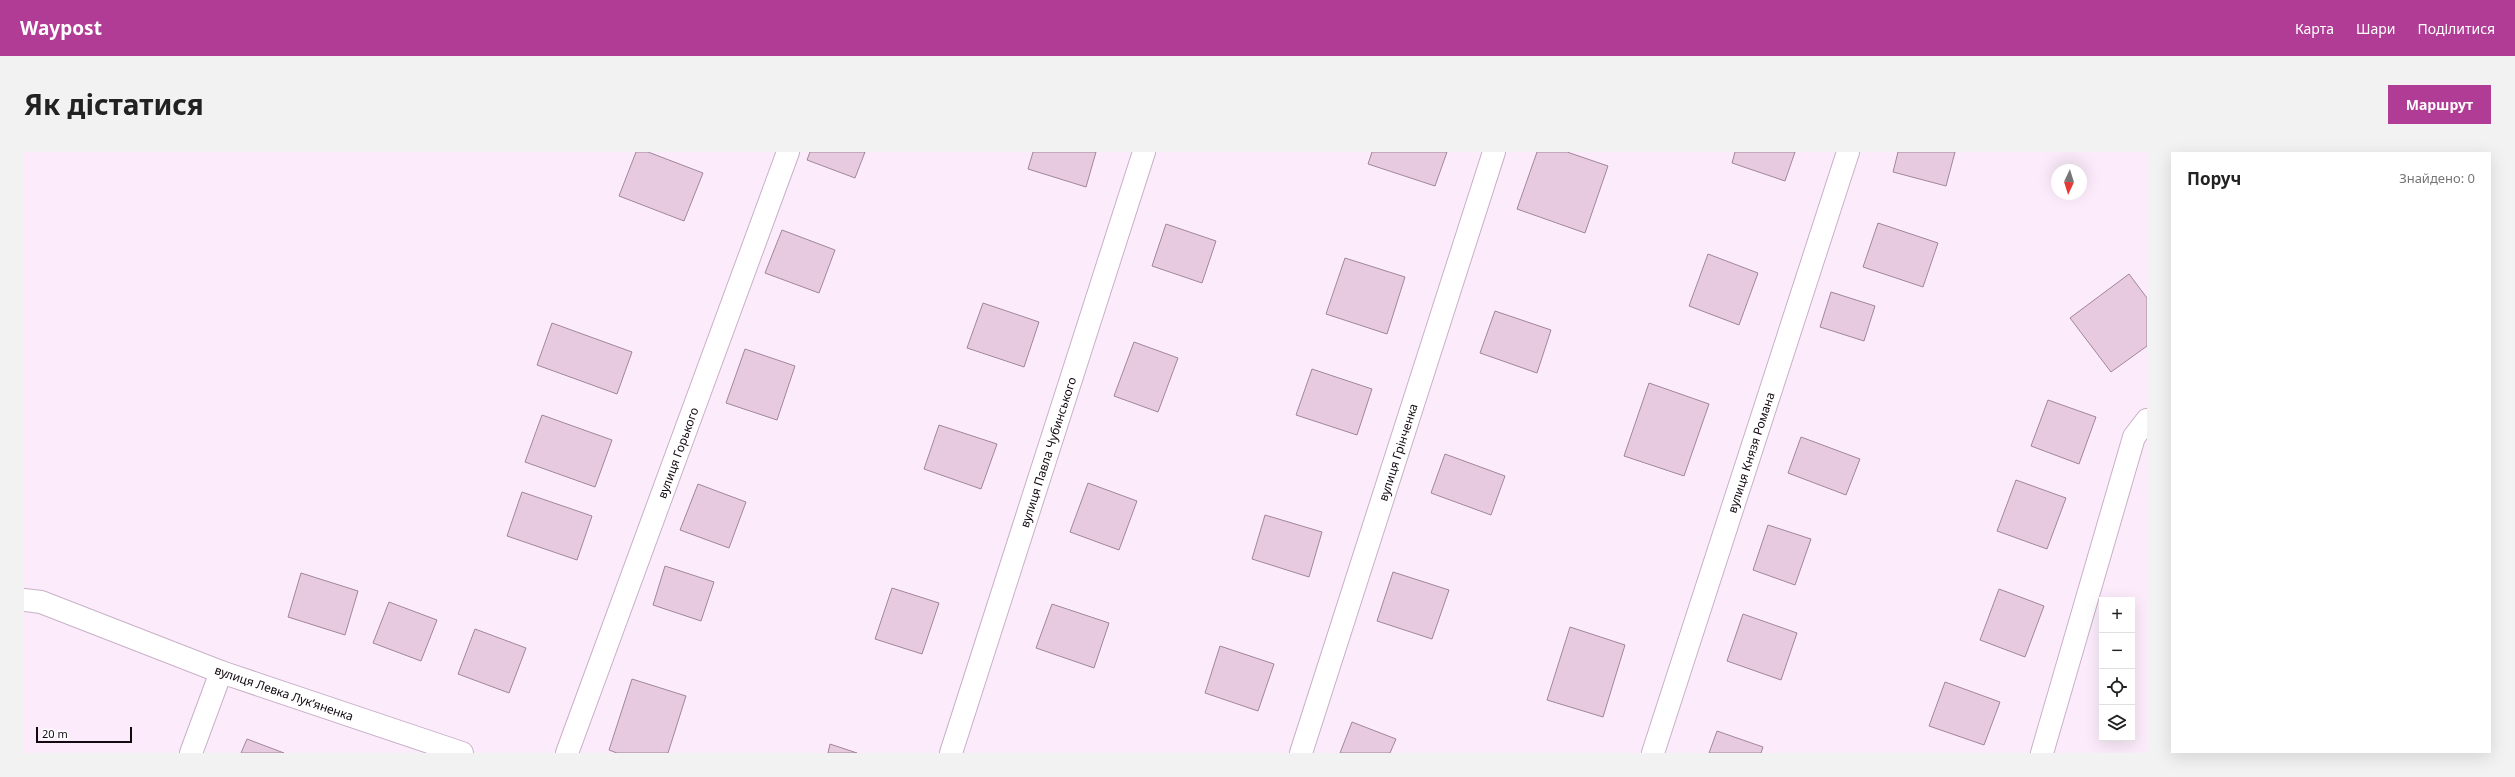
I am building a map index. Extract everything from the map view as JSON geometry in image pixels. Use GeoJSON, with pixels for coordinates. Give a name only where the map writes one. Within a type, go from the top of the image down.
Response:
{"type":"FeatureCollection","features":[{"type":"Feature","properties":{"kind":"street","name":"вулиця Горького"},"geometry":{"type":"LineString","coordinates":[[566,753],[788,152]]}},
{"type":"Feature","properties":{"kind":"street","name":"вулиця Павла Чубинського"},"geometry":{"type":"LineString","coordinates":[[951,753],[1144,152]]}},
{"type":"Feature","properties":{"kind":"street","name":"вулиця Грінченка"},"geometry":{"type":"LineString","coordinates":[[1301,753],[1494,152]]}},
{"type":"Feature","properties":{"kind":"street","name":"вулиця Князя Романа"},"geometry":{"type":"LineString","coordinates":[[1653,753],[1848,152]]}},
{"type":"Feature","properties":{"kind":"street"},"geometry":{"type":"LineString","coordinates":[[2042,753],[2134,437],[2147,420]]}},
{"type":"Feature","properties":{"kind":"street","name":"вулиця Левка Лукʼяненка"},"geometry":{"type":"LineString","coordinates":[[24,600],[41,602],[222,672],[462,753]]}},
{"type":"Feature","properties":{"kind":"street"},"geometry":{"type":"LineString","coordinates":[[191,753],[222,672]]}},
{"type":"Feature","properties":{"kind":"building"},"geometry":{"type":"Polygon","coordinates":[[[636,152],[648,152],[703,173],[684,221],[619,196],[636,152]]]}},
{"type":"Feature","properties":{"kind":"building"},"geometry":{"type":"Polygon","coordinates":[[[810,152],[865,152],[855,178],[807,160],[810,152]]]}},
{"type":"Feature","properties":{"kind":"building"},"geometry":{"type":"Polygon","coordinates":[[[1033,152],[1096,152],[1086,187],[1028,169],[1033,152]]]}},
{"type":"Feature","properties":{"kind":"building"},"geometry":{"type":"Polygon","coordinates":[[[1372,152],[1447,152],[1435,186],[1368,164],[1372,152]]]}},
{"type":"Feature","properties":{"kind":"building"},"geometry":{"type":"Polygon","coordinates":[[[1537,152],[1567,152],[1608,166],[1585,233],[1517,209],[1537,152]]]}},
{"type":"Feature","properties":{"kind":"building"},"geometry":{"type":"Polygon","coordinates":[[[1735,152],[1795,152],[1785,181],[1732,163],[1735,152]]]}},
{"type":"Feature","properties":{"kind":"building"},"geometry":{"type":"Polygon","coordinates":[[[1898,152],[1955,152],[1946,186],[1893,172],[1898,152]]]}},
{"type":"Feature","properties":{"kind":"building"},"geometry":{"type":"Polygon","coordinates":[[[1878,223],[1938,243],[1923,287],[1863,267],[1878,223]]]}},
{"type":"Feature","properties":{"kind":"building"},"geometry":{"type":"Polygon","coordinates":[[[1166,224],[1216,241],[1202,283],[1152,266],[1166,224]]]}},
{"type":"Feature","properties":{"kind":"building"},"geometry":{"type":"Polygon","coordinates":[[[782,230],[835,250],[819,293],[765,273],[782,230]]]}},
{"type":"Feature","properties":{"kind":"building"},"geometry":{"type":"Polygon","coordinates":[[[1708,254],[1758,273],[1739,325],[1689,306],[1708,254]]]}},
{"type":"Feature","properties":{"kind":"building"},"geometry":{"type":"Polygon","coordinates":[[[1345,258],[1405,277],[1387,334],[1326,314],[1345,258]]]}},
{"type":"Feature","properties":{"kind":"building"},"geometry":{"type":"Polygon","coordinates":[[[2129,274],[2147,298],[2147,346],[2111,372],[2070,318],[2129,274]]]}},
{"type":"Feature","properties":{"kind":"building"},"geometry":{"type":"Polygon","coordinates":[[[1831,292],[1875,306],[1864,341],[1820,327],[1831,292]]]}},
{"type":"Feature","properties":{"kind":"building"},"geometry":{"type":"Polygon","coordinates":[[[983,303],[1039,322],[1024,367],[967,348],[983,303]]]}},
{"type":"Feature","properties":{"kind":"building"},"geometry":{"type":"Polygon","coordinates":[[[1495,311],[1551,330],[1537,373],[1480,353],[1495,311]]]}},
{"type":"Feature","properties":{"kind":"building"},"geometry":{"type":"Polygon","coordinates":[[[552,323],[632,352],[617,394],[537,365],[552,323]]]}},
{"type":"Feature","properties":{"kind":"building"},"geometry":{"type":"Polygon","coordinates":[[[1134,342],[1178,358],[1158,412],[1114,396],[1134,342]]]}},
{"type":"Feature","properties":{"kind":"building"},"geometry":{"type":"Polygon","coordinates":[[[745,349],[795,366],[777,420],[726,403],[745,349]]]}},
{"type":"Feature","properties":{"kind":"building"},"geometry":{"type":"Polygon","coordinates":[[[1312,369],[1372,389],[1357,435],[1296,415],[1312,369]]]}},
{"type":"Feature","properties":{"kind":"building"},"geometry":{"type":"Polygon","coordinates":[[[1649,383],[1709,404],[1684,476],[1624,456],[1649,383]]]}},
{"type":"Feature","properties":{"kind":"building"},"geometry":{"type":"Polygon","coordinates":[[[2048,400],[2096,417],[2079,464],[2031,446],[2048,400]]]}},
{"type":"Feature","properties":{"kind":"building"},"geometry":{"type":"Polygon","coordinates":[[[542,415],[612,440],[595,487],[525,462],[542,415]]]}},
{"type":"Feature","properties":{"kind":"building"},"geometry":{"type":"Polygon","coordinates":[[[939,425],[997,444],[981,489],[924,469],[939,425]]]}},
{"type":"Feature","properties":{"kind":"building"},"geometry":{"type":"Polygon","coordinates":[[[1801,437],[1860,459],[1846,495],[1788,473],[1801,437]]]}},
{"type":"Feature","properties":{"kind":"building"},"geometry":{"type":"Polygon","coordinates":[[[1445,454],[1505,476],[1491,515],[1431,493],[1445,454]]]}},
{"type":"Feature","properties":{"kind":"building"},"geometry":{"type":"Polygon","coordinates":[[[2016,480],[2066,498],[2047,549],[1997,531],[2016,480]]]}},
{"type":"Feature","properties":{"kind":"building"},"geometry":{"type":"Polygon","coordinates":[[[1088,483],[1137,501],[1119,550],[1070,532],[1088,483]]]}},
{"type":"Feature","properties":{"kind":"building"},"geometry":{"type":"Polygon","coordinates":[[[698,484],[746,502],[729,548],[680,530],[698,484]]]}},
{"type":"Feature","properties":{"kind":"building"},"geometry":{"type":"Polygon","coordinates":[[[522,492],[592,516],[577,560],[507,536],[522,492]]]}},
{"type":"Feature","properties":{"kind":"building"},"geometry":{"type":"Polygon","coordinates":[[[1265,515],[1322,532],[1309,577],[1252,559],[1265,515]]]}},
{"type":"Feature","properties":{"kind":"building"},"geometry":{"type":"Polygon","coordinates":[[[1768,525],[1811,539],[1795,585],[1753,570],[1768,525]]]}},
{"type":"Feature","properties":{"kind":"building"},"geometry":{"type":"Polygon","coordinates":[[[665,566],[714,582],[701,621],[653,605],[665,566]]]}},
{"type":"Feature","properties":{"kind":"building"},"geometry":{"type":"Polygon","coordinates":[[[1393,572],[1449,590],[1432,639],[1377,621],[1393,572]]]}},
{"type":"Feature","properties":{"kind":"building"},"geometry":{"type":"Polygon","coordinates":[[[301,573],[358,591],[345,635],[288,617],[301,573]]]}},
{"type":"Feature","properties":{"kind":"building"},"geometry":{"type":"Polygon","coordinates":[[[892,588],[939,603],[922,654],[875,639],[892,588]]]}},
{"type":"Feature","properties":{"kind":"building"},"geometry":{"type":"Polygon","coordinates":[[[1999,589],[2044,606],[2025,657],[1980,640],[1999,589]]]}},
{"type":"Feature","properties":{"kind":"building"},"geometry":{"type":"Polygon","coordinates":[[[389,602],[437,620],[421,661],[373,643],[389,602]]]}},
{"type":"Feature","properties":{"kind":"building"},"geometry":{"type":"Polygon","coordinates":[[[1052,604],[1109,623],[1094,668],[1036,648],[1052,604]]]}},
{"type":"Feature","properties":{"kind":"building"},"geometry":{"type":"Polygon","coordinates":[[[1743,614],[1797,633],[1781,680],[1727,661],[1743,614]]]}},
{"type":"Feature","properties":{"kind":"building"},"geometry":{"type":"Polygon","coordinates":[[[1570,627],[1625,645],[1603,717],[1547,700],[1570,627]]]}},
{"type":"Feature","properties":{"kind":"building"},"geometry":{"type":"Polygon","coordinates":[[[475,629],[526,648],[509,693],[458,674],[475,629]]]}},
{"type":"Feature","properties":{"kind":"building"},"geometry":{"type":"Polygon","coordinates":[[[1220,646],[1274,664],[1258,711],[1205,693],[1220,646]]]}},
{"type":"Feature","properties":{"kind":"building"},"geometry":{"type":"Polygon","coordinates":[[[632,679],[686,696],[668,753],[617,753],[609,750],[632,679]]]}},
{"type":"Feature","properties":{"kind":"building"},"geometry":{"type":"Polygon","coordinates":[[[1945,682],[2000,702],[1984,745],[1929,726],[1945,682]]]}},
{"type":"Feature","properties":{"kind":"building"},"geometry":{"type":"Polygon","coordinates":[[[1352,722],[1396,739],[1390,753],[1340,753],[1352,722]]]}},
{"type":"Feature","properties":{"kind":"building"},"geometry":{"type":"Polygon","coordinates":[[[1717,731],[1763,747],[1761,753],[1709,753],[1717,731]]]}},
{"type":"Feature","properties":{"kind":"building"},"geometry":{"type":"Polygon","coordinates":[[[247,739],[284,753],[241,753],[247,739]]]}},
{"type":"Feature","properties":{"kind":"building"},"geometry":{"type":"Polygon","coordinates":[[[830,744],[857,753],[828,753],[830,744]]]}}]}
